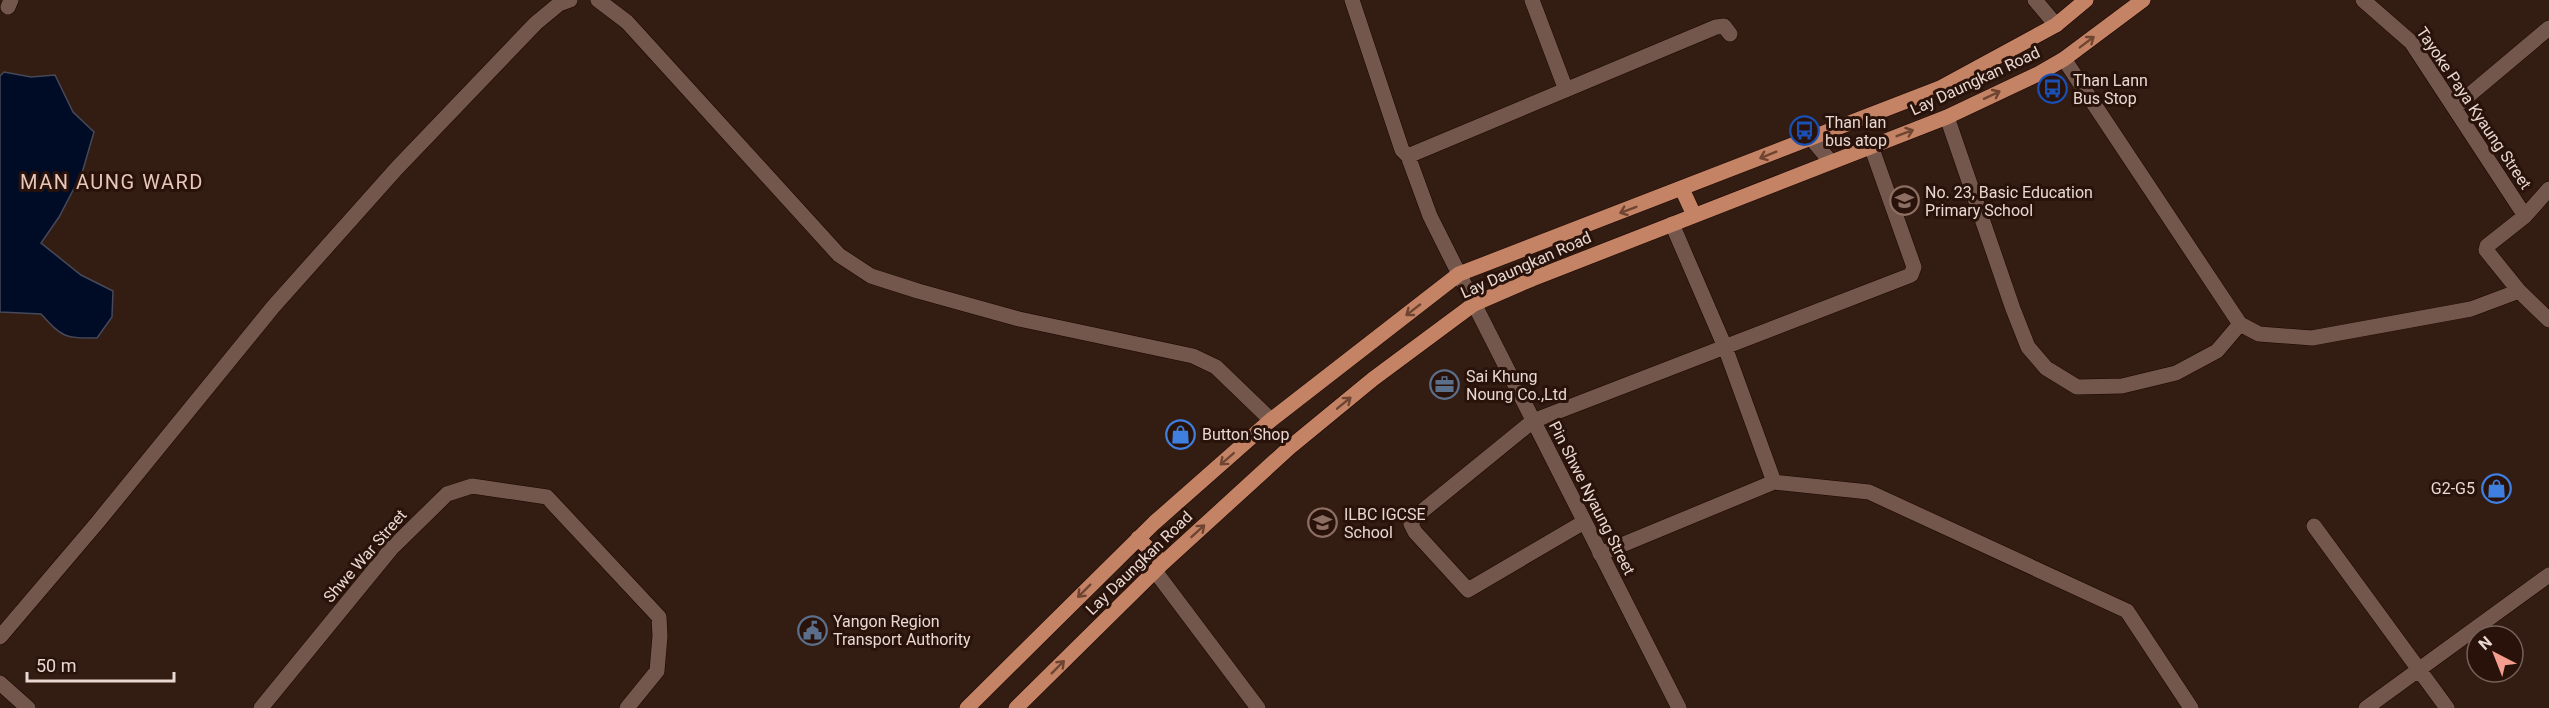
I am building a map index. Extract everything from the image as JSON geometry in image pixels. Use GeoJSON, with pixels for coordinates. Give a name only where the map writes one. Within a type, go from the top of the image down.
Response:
{"type":"FeatureCollection","features":[{"type":"Feature","properties":{"kind":"main road","name":"Lay Daungkan Road"},"geometry":{"type":"LineString","coordinates":[[967,708],[1138,538],[1271,420],[1460,274],[1940,87],[2056,25],[2086,0]]}},
{"type":"Feature","properties":{"kind":"main road","name":"Lay Daungkan Road"},"geometry":{"type":"LineString","coordinates":[[1016,708],[1159,567],[1289,448],[1373,380],[1474,304],[1830,161],[1947,117],[2038,74],[2064,59],[2143,0]]}},
{"type":"Feature","properties":{"kind":"main road"},"geometry":{"type":"LineString","coordinates":[[1682,189],[1694,215]]}},
{"type":"Feature","properties":{"kind":"main road"},"geometry":{"type":"LineString","coordinates":[[1138,538],[1159,567]]}},
{"type":"Feature","properties":{"kind":"street"},"geometry":{"type":"LineString","coordinates":[[0,637],[97,523],[273,307],[397,168],[536,23],[560,4],[570,0]]}},
{"type":"Feature","properties":{"kind":"street"},"geometry":{"type":"LineString","coordinates":[[598,0],[627,22],[839,255],[871,276],[1019,319],[1194,356],[1216,367],[1271,420]]}},
{"type":"Feature","properties":{"kind":"street","name":"Pin Shwe Nyaung Street"},"geometry":{"type":"LineString","coordinates":[[1352,0],[1402,150],[1408,156],[1430,216],[1679,708]]}},
{"type":"Feature","properties":{"kind":"street"},"geometry":{"type":"LineString","coordinates":[[1532,0],[1566,90]]}},
{"type":"Feature","properties":{"kind":"street"},"geometry":{"type":"LineString","coordinates":[[2035,0],[2056,25]]}},
{"type":"Feature","properties":{"kind":"street","name":"Tayoke Paya Kyaung Street"},"geometry":{"type":"LineString","coordinates":[[2363,0],[2411,42],[2525,216]]}},
{"type":"Feature","properties":{"kind":"street"},"geometry":{"type":"LineString","coordinates":[[1408,156],[1716,27],[1724,26],[1731,34]]}},
{"type":"Feature","properties":{"kind":"street"},"geometry":{"type":"LineString","coordinates":[[2455,107],[2549,28]]}},
{"type":"Feature","properties":{"kind":"street"},"geometry":{"type":"LineString","coordinates":[[2064,59],[2240,324],[2259,334],[2312,338],[2470,309],[2519,291]]}},
{"type":"Feature","properties":{"kind":"street"},"geometry":{"type":"LineString","coordinates":[[1947,117],[2013,309],[2028,347],[2046,368],[2077,387],[2122,386],[2176,373],[2217,351],[2240,324]]}},
{"type":"Feature","properties":{"kind":"street"},"geometry":{"type":"LineString","coordinates":[[1811,138],[1830,161]]}},
{"type":"Feature","properties":{"kind":"street"},"geometry":{"type":"LineString","coordinates":[[1584,522],[1468,590],[1415,532],[1411,524],[1415,517],[1533,421],[1908,278],[1914,272],[1871,146]]}},
{"type":"Feature","properties":{"kind":"street"},"geometry":{"type":"LineString","coordinates":[[2549,189],[2525,216],[2487,246],[2486,250],[2519,291],[2549,320]]}},
{"type":"Feature","properties":{"kind":"street"},"geometry":{"type":"LineString","coordinates":[[1672,225],[1725,347],[1774,482]]}},
{"type":"Feature","properties":{"kind":"street"},"geometry":{"type":"LineString","coordinates":[[1600,554],[1774,482],[1869,492],[2127,611],[2191,708]]}},
{"type":"Feature","properties":{"kind":"street","name":"Shwe War Street"},"geometry":{"type":"LineString","coordinates":[[261,708],[391,549],[447,494],[472,486],[547,497],[659,617],[657,671],[627,708]]}},
{"type":"Feature","properties":{"kind":"street"},"geometry":{"type":"LineString","coordinates":[[2314,526],[2447,708]]}},
{"type":"Feature","properties":{"kind":"street"},"geometry":{"type":"LineString","coordinates":[[1159,567],[1258,708]]}},
{"type":"Feature","properties":{"kind":"street"},"geometry":{"type":"LineString","coordinates":[[2366,708],[2549,575]]}},
{"type":"Feature","properties":{"kind":"street"},"geometry":{"type":"LineString","coordinates":[[0,683],[28,708]]}},
{"type":"Feature","properties":{"kind":"water"},"geometry":{"type":"Polygon","coordinates":[[[4,72],[31,77],[55,75],[73,112],[94,132],[82,173],[59,217],[41,243],[81,275],[113,291],[112,317],[97,338],[77,338],[65,335],[54,328],[41,314],[0,312],[0,76],[4,72]]]}},
{"type":"Feature","properties":{"kind":"place","name":"Than Lann Bus Stop"},"geometry":{"type":"Point","coordinates":[2052,89]}},
{"type":"Feature","properties":{"kind":"place","name":"Than lan bus atop"},"geometry":{"type":"Point","coordinates":[1804,131]}},
{"type":"Feature","properties":{"kind":"place","name":"No. 23, Basic Education Primary School"},"geometry":{"type":"Point","coordinates":[1904,201]}},
{"type":"Feature","properties":{"kind":"place","name":"Sai Khung Noung Co.,Ltd"},"geometry":{"type":"Point","coordinates":[1445,385]}},
{"type":"Feature","properties":{"kind":"place","name":"Button Shop"},"geometry":{"type":"Point","coordinates":[1181,434]}},
{"type":"Feature","properties":{"kind":"place","name":"G2-G5"},"geometry":{"type":"Point","coordinates":[2496,488]}},
{"type":"Feature","properties":{"kind":"place","name":"ILBC IGCSE School"},"geometry":{"type":"Point","coordinates":[1323,523]}},
{"type":"Feature","properties":{"kind":"place","name":"Yangon Region Transport Authority"},"geometry":{"type":"Point","coordinates":[812,630]}},
{"type":"Feature","properties":{"kind":"district","name":"MAN AUNG WARD"},"geometry":{"type":"Point","coordinates":[112,182]}}]}
